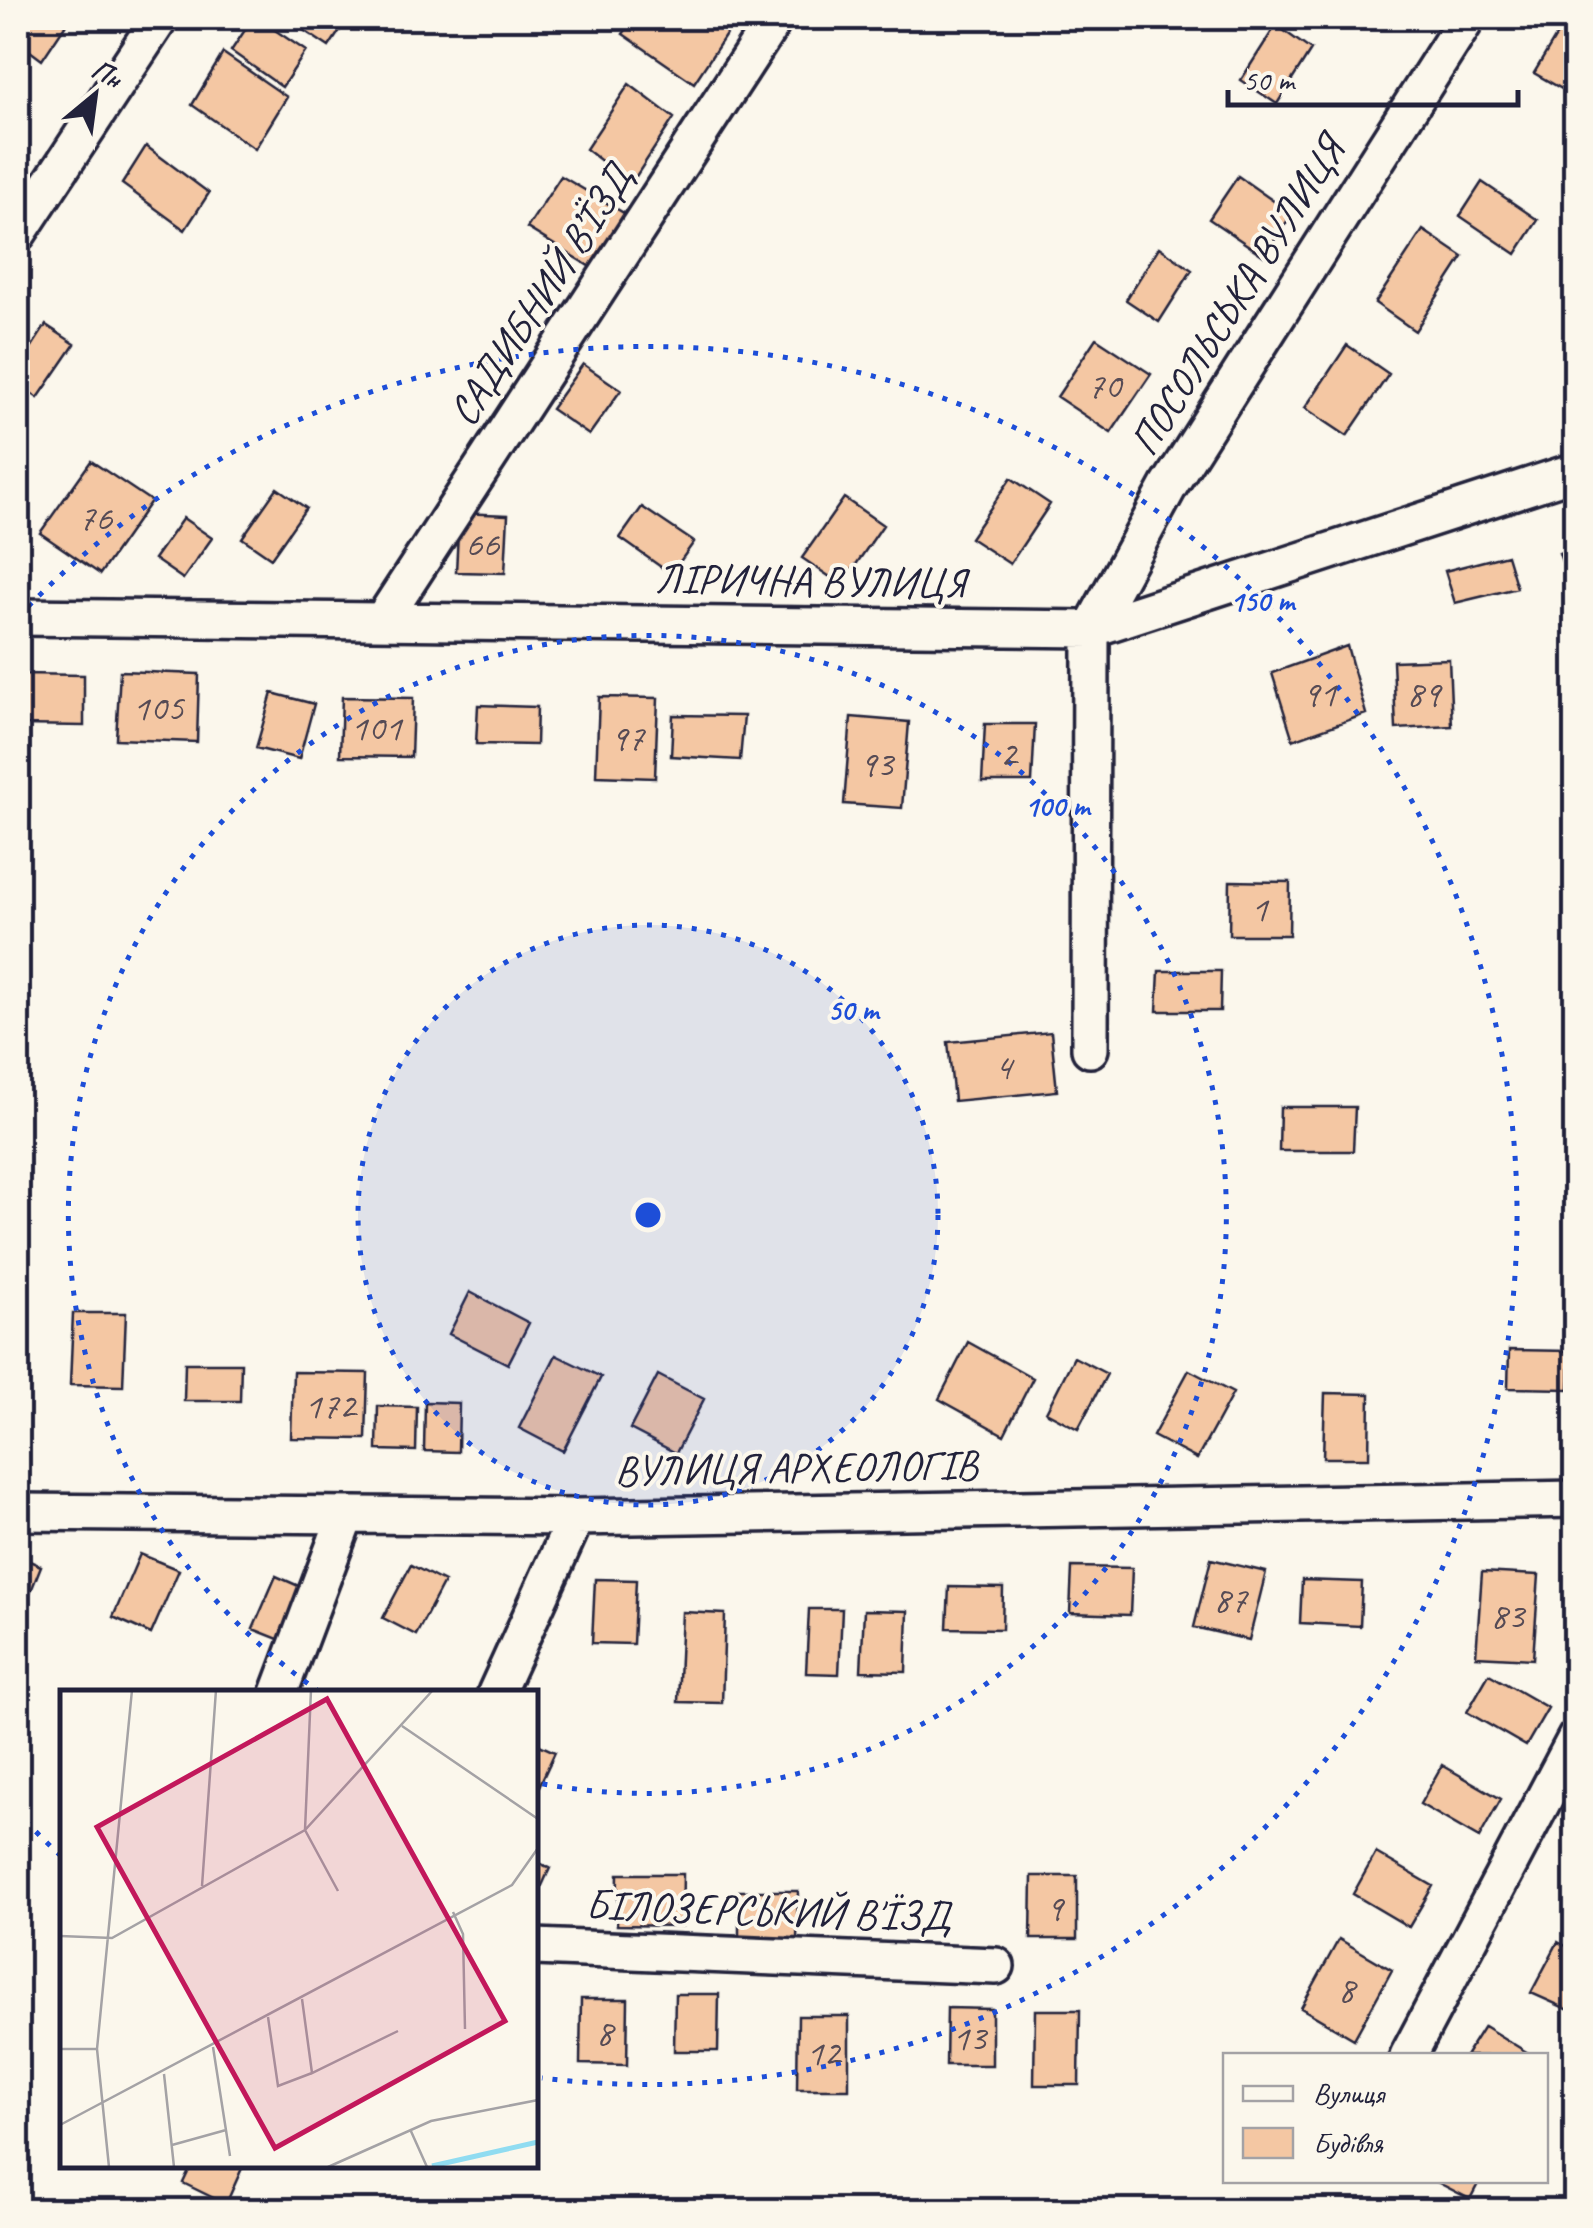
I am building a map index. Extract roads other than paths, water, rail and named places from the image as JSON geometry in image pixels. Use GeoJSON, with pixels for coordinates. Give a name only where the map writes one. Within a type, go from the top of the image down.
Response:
{"type":"FeatureCollection","features":[{"type":"Feature","properties":{"kind":"street"},"geometry":{"type":"LineString","coordinates":[[18,232],[160,18]]}},
{"type":"Feature","properties":{"kind":"street","name":"САДИБНИЙ В’ЇЗД"},"geometry":{"type":"LineString","coordinates":[[382,621],[775,18]]}},
{"type":"Feature","properties":{"kind":"street","name":"ПОСОЛЬСЬКА ВУЛИЦЯ"},"geometry":{"type":"LineString","coordinates":[[1091,629],[1169,486],[1468,18]]}},
{"type":"Feature","properties":{"kind":"street","name":"ЛІРИЧНА ВУЛИЦЯ"},"geometry":{"type":"LineString","coordinates":[[18,617],[1091,629],[1576,471]]}},
{"type":"Feature","properties":{"kind":"street"},"geometry":{"type":"LineString","coordinates":[[1090,1049],[1091,629]]}},
{"type":"Feature","properties":{"kind":"street","name":"ВУЛИЦЯ АРХЕОЛОГІВ"},"geometry":{"type":"LineString","coordinates":[[18,1512],[576,1517],[1576,1499]]}},
{"type":"Feature","properties":{"kind":"street"},"geometry":{"type":"LineString","coordinates":[[280,1690],[346,1515]]}},
{"type":"Feature","properties":{"kind":"street"},"geometry":{"type":"LineString","coordinates":[[497,1690],[576,1517]]}},
{"type":"Feature","properties":{"kind":"street"},"geometry":{"type":"LineString","coordinates":[[1410,2053],[1576,1738]]}},
{"type":"Feature","properties":{"kind":"street","name":"БІЛОЗЕРСЬКИЙ В'ЇЗД"},"geometry":{"type":"LineString","coordinates":[[538,1946],[996,1966]]}}]}
